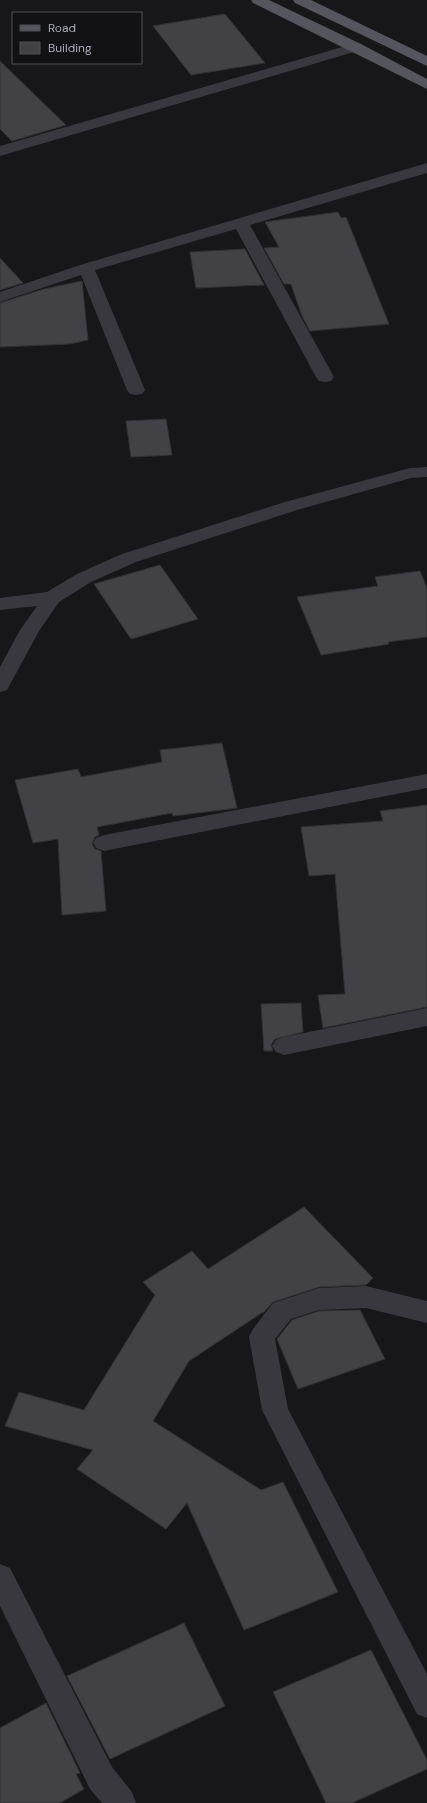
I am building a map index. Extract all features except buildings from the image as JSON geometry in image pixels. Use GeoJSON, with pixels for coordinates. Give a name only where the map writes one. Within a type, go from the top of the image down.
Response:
{"type":"FeatureCollection","features":[{"type":"Feature","properties":{"kind":"main road"},"geometry":{"type":"LineString","coordinates":[[258,0],[427,85]]}},
{"type":"Feature","properties":{"kind":"main road"},"geometry":{"type":"LineString","coordinates":[[300,0],[427,62]]}},
{"type":"Feature","properties":{"kind":"street"},"geometry":{"type":"LineString","coordinates":[[0,152],[356,48]]}},
{"type":"Feature","properties":{"kind":"street"},"geometry":{"type":"LineString","coordinates":[[0,296],[86,268],[427,168]]}},
{"type":"Feature","properties":{"kind":"street"},"geometry":{"type":"LineString","coordinates":[[241,223],[324,377]]}},
{"type":"Feature","properties":{"kind":"street"},"geometry":{"type":"LineString","coordinates":[[86,268],[136,390]]}},
{"type":"Feature","properties":{"kind":"street"},"geometry":{"type":"LineString","coordinates":[[0,685],[30,630],[52,598],[84,578],[129,558],[291,506],[410,473],[427,472]]}},
{"type":"Feature","properties":{"kind":"street"},"geometry":{"type":"LineString","coordinates":[[0,604],[52,598]]}},
{"type":"Feature","properties":{"kind":"street"},"geometry":{"type":"LineString","coordinates":[[104,843],[427,782]]}},
{"type":"Feature","properties":{"kind":"street"},"geometry":{"type":"LineString","coordinates":[[284,1046],[427,1017]]}},
{"type":"Feature","properties":{"kind":"street"},"geometry":{"type":"LineString","coordinates":[[427,1312],[366,1297],[319,1299],[282,1311],[262,1337],[275,1410],[427,1704]]}},
{"type":"Feature","properties":{"kind":"street"},"geometry":{"type":"LineString","coordinates":[[0,1577],[101,1778],[121,1803]]}}]}
